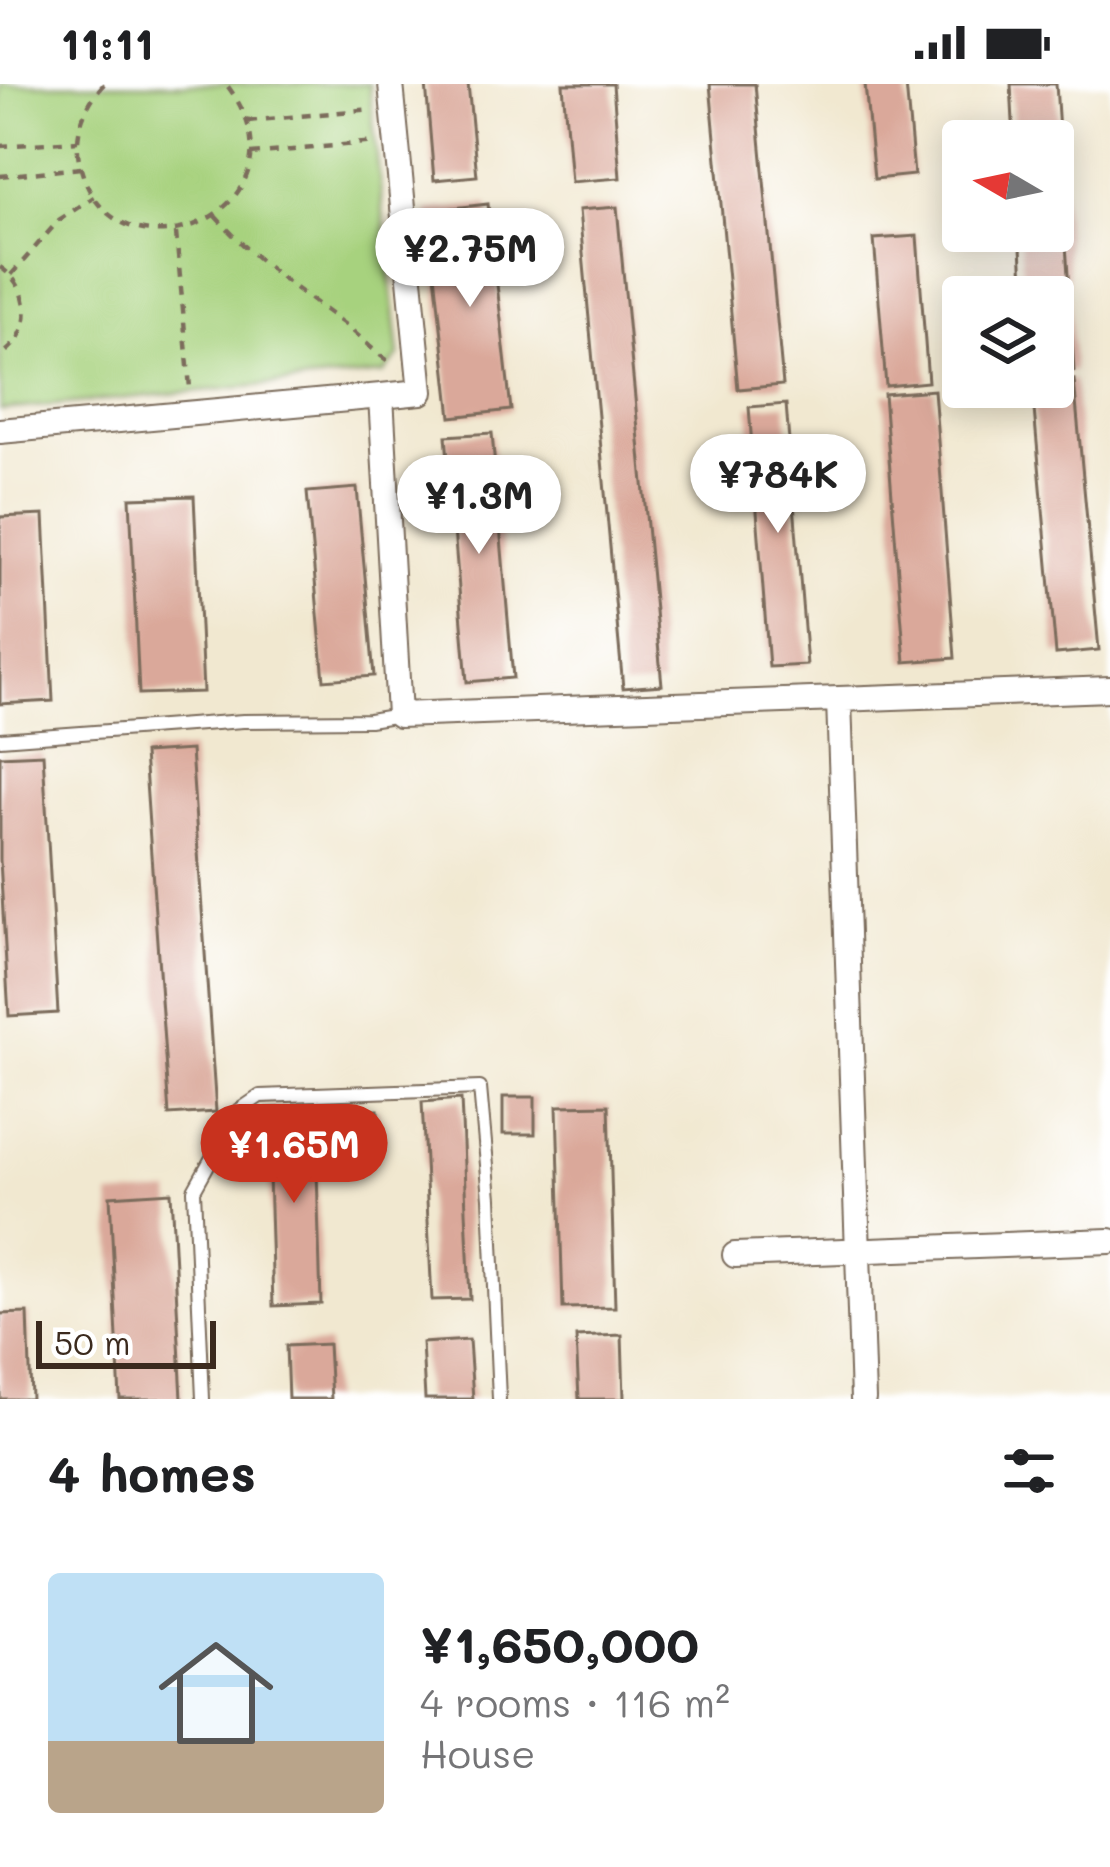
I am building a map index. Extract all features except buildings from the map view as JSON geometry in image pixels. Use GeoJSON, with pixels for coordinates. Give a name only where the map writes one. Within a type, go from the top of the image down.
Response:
{"type":"FeatureCollection","features":[{"type":"Feature","properties":{"kind":"street"},"geometry":{"type":"LineString","coordinates":[[0,430],[422,392],[391,84]]}},
{"type":"Feature","properties":{"kind":"street"},"geometry":{"type":"LineString","coordinates":[[381,396],[399,716],[1110,689]]}},
{"type":"Feature","properties":{"kind":"street"},"geometry":{"type":"LineString","coordinates":[[839,700],[862,1399]]}},
{"type":"Feature","properties":{"kind":"street"},"geometry":{"type":"LineString","coordinates":[[735,1255],[1110,1241]]}},
{"type":"Feature","properties":{"kind":"lane"},"geometry":{"type":"LineString","coordinates":[[0,739],[242,721],[399,716]]}},
{"type":"Feature","properties":{"kind":"lane"},"geometry":{"type":"LineString","coordinates":[[202,1399],[194,1190],[238,1111],[260,1096],[480,1088],[499,1399]]}},
{"type":"Feature","properties":{"kind":"path"},"geometry":{"type":"LineString","coordinates":[[104,84],[92,97],[80,124],[82,168],[95,196],[122,222],[148,231],[176,232],[214,216],[242,187],[251,154],[248,121],[226,84]]}},
{"type":"Feature","properties":{"kind":"path"},"geometry":{"type":"LineString","coordinates":[[248,121],[372,109]]}},
{"type":"Feature","properties":{"kind":"path"},"geometry":{"type":"LineString","coordinates":[[0,146],[79,141]]}},
{"type":"Feature","properties":{"kind":"path"},"geometry":{"type":"LineString","coordinates":[[251,154],[376,142]]}},
{"type":"Feature","properties":{"kind":"path"},"geometry":{"type":"LineString","coordinates":[[0,176],[82,168]]}},
{"type":"Feature","properties":{"kind":"path"},"geometry":{"type":"LineString","coordinates":[[11,275],[59,220],[95,196]]}},
{"type":"Feature","properties":{"kind":"path"},"geometry":{"type":"LineString","coordinates":[[214,216],[251,256],[345,323],[370,351],[392,363]]}},
{"type":"Feature","properties":{"kind":"path"},"geometry":{"type":"LineString","coordinates":[[176,232],[193,413]]}},
{"type":"Feature","properties":{"kind":"path"},"geometry":{"type":"LineString","coordinates":[[0,267],[22,289],[26,322],[20,338],[0,356]]}},
{"type":"Feature","properties":{"kind":"green space"},"geometry":{"type":"Polygon","coordinates":[[[0,84],[369,84],[399,356],[383,374],[0,410],[0,84]]]}}]}
